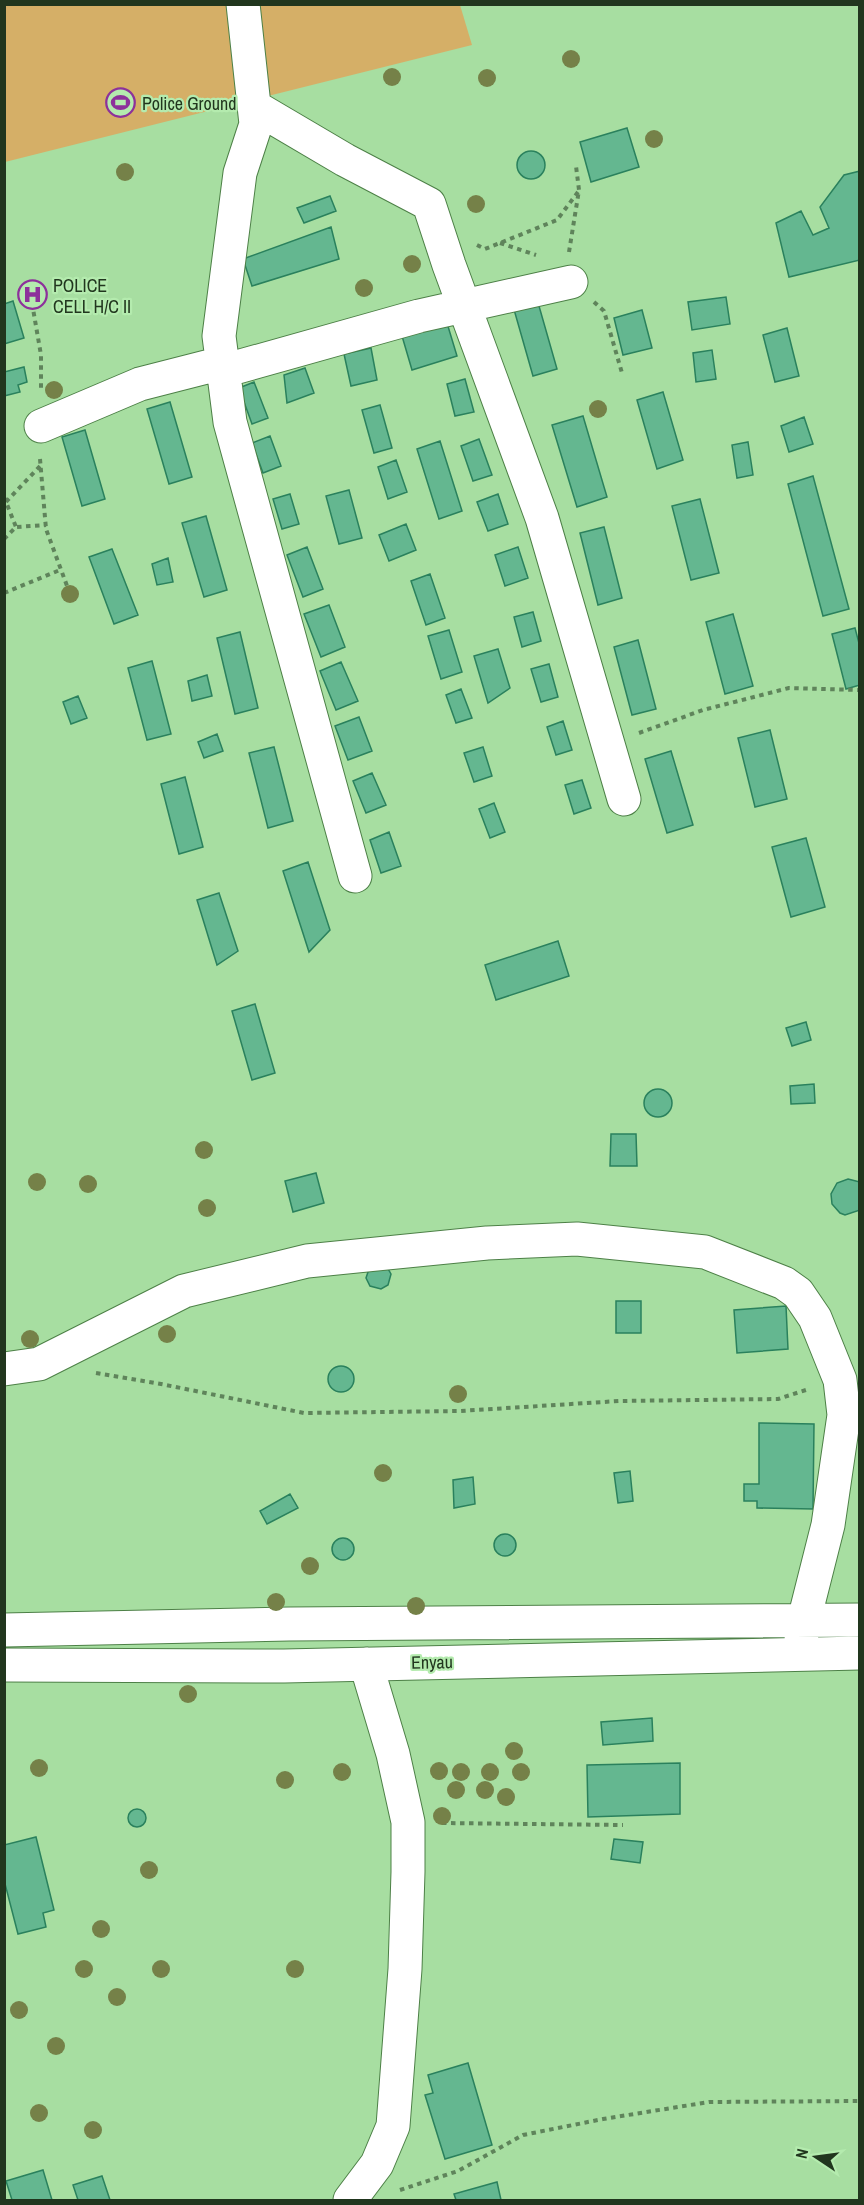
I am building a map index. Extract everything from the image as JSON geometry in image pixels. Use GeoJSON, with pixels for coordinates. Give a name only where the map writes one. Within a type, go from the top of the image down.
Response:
{"type":"FeatureCollection","features":[{"type":"Feature","properties":{"kind":"street"},"geometry":{"type":"LineString","coordinates":[[243,4],[256,124],[240,173],[219,336],[230,423],[355,876]]}},
{"type":"Feature","properties":{"kind":"street"},"geometry":{"type":"LineString","coordinates":[[255,107],[345,160],[429,204],[464,307],[542,518],[624,799]]}},
{"type":"Feature","properties":{"kind":"street"},"geometry":{"type":"LineString","coordinates":[[41,426],[140,384],[223,367],[419,316],[571,282]]}},
{"type":"Feature","properties":{"kind":"street"},"geometry":{"type":"LineString","coordinates":[[4,1369],[39,1364],[184,1291],[307,1261],[487,1243],[576,1239],[705,1252],[784,1283],[798,1293],[815,1318],[840,1380],[843,1415],[830,1514],[804,1620],[799,1654]]}},
{"type":"Feature","properties":{"kind":"street"},"geometry":{"type":"LineString","coordinates":[[4,1630],[288,1624],[860,1620]]}},
{"type":"Feature","properties":{"kind":"street","name":"Enyau"},"geometry":{"type":"LineString","coordinates":[[4,1665],[284,1666],[860,1653]]}},
{"type":"Feature","properties":{"kind":"street"},"geometry":{"type":"LineString","coordinates":[[350,2200],[377,2164],[393,2126],[405,1969],[408,1822],[393,1754],[366,1664]]}},
{"type":"Feature","properties":{"kind":"path"},"geometry":{"type":"LineString","coordinates":[[436,226],[485,249],[557,220],[579,190]]}},
{"type":"Feature","properties":{"kind":"path"},"geometry":{"type":"LineString","coordinates":[[16,527],[5,499],[40,466]]}},
{"type":"Feature","properties":{"kind":"path"},"geometry":{"type":"LineString","coordinates":[[4,539],[16,527],[46,525]]}},
{"type":"Feature","properties":{"kind":"path"},"geometry":{"type":"LineString","coordinates":[[4,593],[60,570]]}},
{"type":"Feature","properties":{"kind":"path"},"geometry":{"type":"LineString","coordinates":[[607,744],[703,710],[789,688],[860,690]]}},
{"type":"Feature","properties":{"kind":"path"},"geometry":{"type":"LineString","coordinates":[[94,1373],[304,1413],[460,1411],[619,1401],[778,1399],[840,1380]]}},
{"type":"Feature","properties":{"kind":"path"},"geometry":{"type":"LineString","coordinates":[[408,1822],[623,1824]]}},
{"type":"Feature","properties":{"kind":"path"},"geometry":{"type":"LineString","coordinates":[[390,2193],[458,2171],[522,2135],[603,2119],[709,2102],[860,2101]]}},
{"type":"Feature","properties":{"kind":"shaded area","name":"Police Ground"},"geometry":{"type":"Polygon","coordinates":[[[4,5],[460,5],[472,45],[5,162],[4,5]]]}},
{"type":"Feature","properties":{"kind":"building"},"geometry":{"type":"Polygon","coordinates":[[[627,128],[639,167],[591,182],[580,142],[627,128]]]}},
{"type":"Feature","properties":{"kind":"building"},"geometry":{"type":"Polygon","coordinates":[[[531,151],[541,155],[545,165],[541,175],[531,179],[521,175],[517,165],[521,155],[531,151]]]}},
{"type":"Feature","properties":{"kind":"building"},"geometry":{"type":"Polygon","coordinates":[[[860,171],[860,260],[789,277],[776,223],[801,211],[813,235],[829,228],[820,207],[844,175],[860,171]]]}},
{"type":"Feature","properties":{"kind":"building"},"geometry":{"type":"Polygon","coordinates":[[[330,196],[336,211],[304,223],[297,208],[330,196]]]}},
{"type":"Feature","properties":{"kind":"building"},"geometry":{"type":"Polygon","coordinates":[[[331,227],[339,259],[252,286],[243,259],[331,227]]]}},
{"type":"Feature","properties":{"kind":"building"},"geometry":{"type":"Polygon","coordinates":[[[726,297],[730,324],[692,330],[688,302],[726,297]]]}},
{"type":"Feature","properties":{"kind":"building"},"geometry":{"type":"Polygon","coordinates":[[[537,299],[557,369],[533,376],[513,306],[537,299]]]}},
{"type":"Feature","properties":{"kind":"building"},"geometry":{"type":"Polygon","coordinates":[[[13,301],[24,338],[4,344],[4,304],[13,301]]]}},
{"type":"Feature","properties":{"kind":"building"},"geometry":{"type":"Polygon","coordinates":[[[642,310],[652,348],[623,355],[614,318],[642,310]]]}},
{"type":"Feature","properties":{"kind":"building"},"geometry":{"type":"Polygon","coordinates":[[[447,323],[457,356],[412,370],[402,336],[447,323]]]}},
{"type":"Feature","properties":{"kind":"building"},"geometry":{"type":"Polygon","coordinates":[[[787,328],[799,376],[775,382],[763,335],[787,328]]]}},
{"type":"Feature","properties":{"kind":"building"},"geometry":{"type":"Polygon","coordinates":[[[371,348],[377,380],[351,386],[344,354],[371,348]]]}},
{"type":"Feature","properties":{"kind":"building"},"geometry":{"type":"Polygon","coordinates":[[[712,350],[716,379],[696,382],[693,353],[712,350]]]}},
{"type":"Feature","properties":{"kind":"building"},"geometry":{"type":"Polygon","coordinates":[[[24,367],[27,382],[18,385],[20,392],[4,396],[4,372],[24,367]]]}},
{"type":"Feature","properties":{"kind":"building"},"geometry":{"type":"Polygon","coordinates":[[[305,368],[314,393],[287,403],[284,375],[305,368]]]}},
{"type":"Feature","properties":{"kind":"building"},"geometry":{"type":"Polygon","coordinates":[[[465,379],[474,412],[455,416],[447,384],[465,379]]]}},
{"type":"Feature","properties":{"kind":"building"},"geometry":{"type":"Polygon","coordinates":[[[254,382],[268,418],[252,424],[239,388],[254,382]]]}},
{"type":"Feature","properties":{"kind":"building"},"geometry":{"type":"Polygon","coordinates":[[[663,392],[683,460],[657,469],[637,400],[663,392]]]}},
{"type":"Feature","properties":{"kind":"building"},"geometry":{"type":"Polygon","coordinates":[[[170,402],[192,477],[169,484],[147,409],[170,402]]]}},
{"type":"Feature","properties":{"kind":"building"},"geometry":{"type":"Polygon","coordinates":[[[380,405],[392,448],[374,453],[362,410],[380,405]]]}},
{"type":"Feature","properties":{"kind":"building"},"geometry":{"type":"Polygon","coordinates":[[[583,416],[607,497],[577,507],[552,425],[583,416]]]}},
{"type":"Feature","properties":{"kind":"building"},"geometry":{"type":"Polygon","coordinates":[[[804,417],[813,444],[789,452],[781,426],[804,417]]]}},
{"type":"Feature","properties":{"kind":"building"},"geometry":{"type":"Polygon","coordinates":[[[85,430],[105,499],[82,506],[62,437],[85,430]]]}},
{"type":"Feature","properties":{"kind":"building"},"geometry":{"type":"Polygon","coordinates":[[[270,436],[281,466],[263,473],[252,443],[270,436]]]}},
{"type":"Feature","properties":{"kind":"building"},"geometry":{"type":"Polygon","coordinates":[[[479,439],[492,475],[473,481],[461,446],[479,439]]]}},
{"type":"Feature","properties":{"kind":"building"},"geometry":{"type":"Polygon","coordinates":[[[440,441],[462,511],[439,519],[417,449],[440,441]]]}},
{"type":"Feature","properties":{"kind":"building"},"geometry":{"type":"Polygon","coordinates":[[[748,442],[753,475],[737,478],[732,445],[748,442]]]}},
{"type":"Feature","properties":{"kind":"building"},"geometry":{"type":"Polygon","coordinates":[[[396,460],[407,492],[388,499],[378,467],[396,460]]]}},
{"type":"Feature","properties":{"kind":"building"},"geometry":{"type":"Polygon","coordinates":[[[813,476],[849,609],[823,616],[788,484],[813,476]]]}},
{"type":"Feature","properties":{"kind":"building"},"geometry":{"type":"Polygon","coordinates":[[[349,490],[362,538],[339,544],[326,496],[349,490]]]}},
{"type":"Feature","properties":{"kind":"building"},"geometry":{"type":"Polygon","coordinates":[[[290,494],[299,524],[282,529],[273,499],[290,494]]]}},
{"type":"Feature","properties":{"kind":"building"},"geometry":{"type":"Polygon","coordinates":[[[498,494],[508,524],[488,531],[477,502],[498,494]]]}},
{"type":"Feature","properties":{"kind":"building"},"geometry":{"type":"Polygon","coordinates":[[[700,499],[719,573],[691,580],[672,506],[700,499]]]}},
{"type":"Feature","properties":{"kind":"building"},"geometry":{"type":"Polygon","coordinates":[[[206,516],[227,590],[204,597],[182,523],[206,516]]]}},
{"type":"Feature","properties":{"kind":"building"},"geometry":{"type":"Polygon","coordinates":[[[406,524],[416,550],[389,561],[379,535],[406,524]]]}},
{"type":"Feature","properties":{"kind":"building"},"geometry":{"type":"Polygon","coordinates":[[[604,527],[622,598],[598,605],[580,533],[604,527]]]}},
{"type":"Feature","properties":{"kind":"building"},"geometry":{"type":"Polygon","coordinates":[[[307,547],[323,589],[303,597],[287,555],[307,547]]]}},
{"type":"Feature","properties":{"kind":"building"},"geometry":{"type":"Polygon","coordinates":[[[518,547],[528,578],[505,586],[495,555],[518,547]]]}},
{"type":"Feature","properties":{"kind":"building"},"geometry":{"type":"Polygon","coordinates":[[[112,549],[138,615],[114,624],[89,557],[112,549]]]}},
{"type":"Feature","properties":{"kind":"building"},"geometry":{"type":"Polygon","coordinates":[[[168,558],[173,582],[157,585],[152,564],[168,558]]]}},
{"type":"Feature","properties":{"kind":"building"},"geometry":{"type":"Polygon","coordinates":[[[430,574],[445,618],[426,625],[411,581],[430,574]]]}},
{"type":"Feature","properties":{"kind":"building"},"geometry":{"type":"Polygon","coordinates":[[[329,605],[345,647],[321,657],[304,614],[329,605]]]}},
{"type":"Feature","properties":{"kind":"building"},"geometry":{"type":"Polygon","coordinates":[[[533,612],[541,641],[522,647],[514,617],[533,612]]]}},
{"type":"Feature","properties":{"kind":"building"},"geometry":{"type":"Polygon","coordinates":[[[733,614],[753,686],[725,694],[706,622],[733,614]]]}},
{"type":"Feature","properties":{"kind":"building"},"geometry":{"type":"Polygon","coordinates":[[[855,628],[860,647],[860,685],[846,689],[832,634],[855,628]]]}},
{"type":"Feature","properties":{"kind":"building"},"geometry":{"type":"Polygon","coordinates":[[[449,630],[462,672],[441,679],[428,636],[449,630]]]}},
{"type":"Feature","properties":{"kind":"building"},"geometry":{"type":"Polygon","coordinates":[[[240,632],[258,708],[235,714],[217,638],[240,632]]]}},
{"type":"Feature","properties":{"kind":"building"},"geometry":{"type":"Polygon","coordinates":[[[638,640],[656,709],[632,715],[614,647],[638,640]]]}},
{"type":"Feature","properties":{"kind":"building"},"geometry":{"type":"Polygon","coordinates":[[[498,649],[510,688],[488,703],[474,656],[498,649]]]}},
{"type":"Feature","properties":{"kind":"building"},"geometry":{"type":"Polygon","coordinates":[[[152,661],[171,734],[147,740],[128,668],[152,661]]]}},
{"type":"Feature","properties":{"kind":"building"},"geometry":{"type":"Polygon","coordinates":[[[341,662],[358,701],[336,710],[320,671],[341,662]]]}},
{"type":"Feature","properties":{"kind":"building"},"geometry":{"type":"Polygon","coordinates":[[[549,664],[558,697],[541,702],[531,669],[549,664]]]}},
{"type":"Feature","properties":{"kind":"building"},"geometry":{"type":"Polygon","coordinates":[[[207,675],[212,696],[192,701],[188,681],[207,675]]]}},
{"type":"Feature","properties":{"kind":"building"},"geometry":{"type":"Polygon","coordinates":[[[461,689],[472,718],[456,723],[446,695],[461,689]]]}},
{"type":"Feature","properties":{"kind":"building"},"geometry":{"type":"Polygon","coordinates":[[[78,696],[87,718],[71,724],[63,702],[78,696]]]}},
{"type":"Feature","properties":{"kind":"building"},"geometry":{"type":"Polygon","coordinates":[[[359,717],[372,751],[348,760],[335,726],[359,717]]]}},
{"type":"Feature","properties":{"kind":"building"},"geometry":{"type":"Polygon","coordinates":[[[563,721],[572,750],[556,755],[547,727],[563,721]]]}},
{"type":"Feature","properties":{"kind":"building"},"geometry":{"type":"Polygon","coordinates":[[[770,730],[787,799],[755,807],[738,738],[770,730]]]}},
{"type":"Feature","properties":{"kind":"building"},"geometry":{"type":"Polygon","coordinates":[[[217,734],[223,751],[204,758],[198,742],[217,734]]]}},
{"type":"Feature","properties":{"kind":"building"},"geometry":{"type":"Polygon","coordinates":[[[274,747],[293,821],[268,828],[249,753],[274,747]]]}},
{"type":"Feature","properties":{"kind":"building"},"geometry":{"type":"Polygon","coordinates":[[[483,747],[492,776],[474,782],[464,753],[483,747]]]}},
{"type":"Feature","properties":{"kind":"building"},"geometry":{"type":"Polygon","coordinates":[[[671,751],[693,825],[667,833],[645,759],[671,751]]]}},
{"type":"Feature","properties":{"kind":"building"},"geometry":{"type":"Polygon","coordinates":[[[372,773],[386,805],[366,813],[353,781],[372,773]]]}},
{"type":"Feature","properties":{"kind":"building"},"geometry":{"type":"Polygon","coordinates":[[[185,777],[203,847],[179,854],[161,784],[185,777]]]}},
{"type":"Feature","properties":{"kind":"building"},"geometry":{"type":"Polygon","coordinates":[[[582,780],[591,808],[574,814],[565,785],[582,780]]]}},
{"type":"Feature","properties":{"kind":"building"},"geometry":{"type":"Polygon","coordinates":[[[494,803],[505,832],[490,838],[479,809],[494,803]]]}},
{"type":"Feature","properties":{"kind":"building"},"geometry":{"type":"Polygon","coordinates":[[[389,832],[401,866],[381,873],[370,840],[389,832]]]}},
{"type":"Feature","properties":{"kind":"building"},"geometry":{"type":"Polygon","coordinates":[[[806,838],[825,907],[791,917],[772,847],[806,838]]]}},
{"type":"Feature","properties":{"kind":"building"},"geometry":{"type":"Polygon","coordinates":[[[308,862],[330,930],[309,952],[283,871],[308,862]]]}},
{"type":"Feature","properties":{"kind":"building"},"geometry":{"type":"Polygon","coordinates":[[[219,893],[238,951],[217,965],[197,900],[219,893]]]}},
{"type":"Feature","properties":{"kind":"building"},"geometry":{"type":"Polygon","coordinates":[[[558,941],[569,976],[496,1000],[485,965],[558,941]]]}},
{"type":"Feature","properties":{"kind":"building"},"geometry":{"type":"Polygon","coordinates":[[[255,1004],[275,1073],[252,1080],[232,1011],[255,1004]]]}},
{"type":"Feature","properties":{"kind":"building"},"geometry":{"type":"Polygon","coordinates":[[[806,1022],[811,1040],[792,1046],[786,1028],[806,1022]]]}},
{"type":"Feature","properties":{"kind":"building"},"geometry":{"type":"Polygon","coordinates":[[[814,1084],[815,1103],[791,1104],[790,1086],[814,1084]]]}},
{"type":"Feature","properties":{"kind":"building"},"geometry":{"type":"Polygon","coordinates":[[[658,1089],[668,1093],[672,1103],[668,1113],[658,1117],[648,1113],[644,1103],[648,1093],[658,1089]]]}},
{"type":"Feature","properties":{"kind":"building"},"geometry":{"type":"Polygon","coordinates":[[[611,1134],[636,1134],[637,1166],[610,1166],[611,1134]]]}},
{"type":"Feature","properties":{"kind":"building"},"geometry":{"type":"Polygon","coordinates":[[[316,1173],[324,1203],[293,1212],[285,1181],[316,1173]]]}},
{"type":"Feature","properties":{"kind":"building"},"geometry":{"type":"Polygon","coordinates":[[[848,1179],[860,1182],[860,1210],[845,1215],[832,1204],[831,1194],[837,1183],[848,1179]]]}},
{"type":"Feature","properties":{"kind":"building"},"geometry":{"type":"Polygon","coordinates":[[[387,1267],[391,1274],[388,1285],[381,1289],[370,1286],[366,1278],[369,1269],[387,1267]]]}},
{"type":"Feature","properties":{"kind":"building"},"geometry":{"type":"Polygon","coordinates":[[[616,1301],[641,1301],[641,1333],[616,1333],[616,1301]]]}},
{"type":"Feature","properties":{"kind":"building"},"geometry":{"type":"Polygon","coordinates":[[[786,1306],[788,1349],[737,1353],[734,1310],[786,1306]]]}},
{"type":"Feature","properties":{"kind":"building"},"geometry":{"type":"Polygon","coordinates":[[[341,1366],[350,1370],[354,1379],[350,1388],[341,1392],[332,1388],[328,1379],[332,1370],[341,1366]]]}},
{"type":"Feature","properties":{"kind":"building"},"geometry":{"type":"Polygon","coordinates":[[[759,1423],[814,1424],[813,1509],[757,1508],[757,1501],[744,1501],[744,1484],[759,1484],[759,1423]]]}},
{"type":"Feature","properties":{"kind":"building"},"geometry":{"type":"Polygon","coordinates":[[[630,1471],[633,1501],[618,1503],[614,1473],[630,1471]]]}},
{"type":"Feature","properties":{"kind":"building"},"geometry":{"type":"Polygon","coordinates":[[[473,1477],[475,1504],[454,1508],[453,1480],[473,1477]]]}},
{"type":"Feature","properties":{"kind":"building"},"geometry":{"type":"Polygon","coordinates":[[[290,1494],[298,1508],[267,1524],[260,1511],[290,1494]]]}},
{"type":"Feature","properties":{"kind":"building"},"geometry":{"type":"Polygon","coordinates":[[[505,1534],[513,1537],[516,1545],[513,1553],[505,1556],[497,1553],[494,1545],[497,1537],[505,1534]]]}},
{"type":"Feature","properties":{"kind":"building"},"geometry":{"type":"Polygon","coordinates":[[[339,1538],[347,1538],[354,1545],[354,1553],[347,1560],[339,1560],[332,1553],[332,1545],[339,1538]]]}},
{"type":"Feature","properties":{"kind":"building"},"geometry":{"type":"Polygon","coordinates":[[[652,1718],[653,1741],[603,1745],[601,1722],[652,1718]]]}},
{"type":"Feature","properties":{"kind":"building"},"geometry":{"type":"Polygon","coordinates":[[[680,1763],[680,1814],[588,1817],[587,1765],[680,1763]]]}},
{"type":"Feature","properties":{"kind":"building"},"geometry":{"type":"Polygon","coordinates":[[[137,1809],[143,1812],[146,1818],[143,1824],[137,1827],[131,1824],[128,1818],[131,1812],[137,1809]]]}},
{"type":"Feature","properties":{"kind":"building"},"geometry":{"type":"Polygon","coordinates":[[[36,1837],[54,1910],[43,1913],[46,1927],[18,1934],[4,1880],[4,1845],[36,1837]]]}},
{"type":"Feature","properties":{"kind":"building"},"geometry":{"type":"Polygon","coordinates":[[[614,1839],[643,1842],[640,1863],[611,1859],[614,1839]]]}},
{"type":"Feature","properties":{"kind":"building"},"geometry":{"type":"Polygon","coordinates":[[[468,2063],[492,2145],[445,2159],[425,2095],[433,2093],[428,2075],[468,2063]]]}},
{"type":"Feature","properties":{"kind":"building"},"geometry":{"type":"Polygon","coordinates":[[[43,2170],[52,2200],[12,2200],[6,2181],[43,2170]]]}},
{"type":"Feature","properties":{"kind":"building"},"geometry":{"type":"Polygon","coordinates":[[[102,2176],[110,2200],[78,2200],[73,2185],[102,2176]]]}},
{"type":"Feature","properties":{"kind":"building"},"geometry":{"type":"Polygon","coordinates":[[[497,2182],[501,2200],[456,2200],[454,2194],[497,2182]]]}},
{"type":"Feature","properties":{"kind":"place","name":"Police Ground"},"geometry":{"type":"Point","coordinates":[121,103]}},
{"type":"Feature","properties":{"kind":"place","name":"POLICE CELL H/C II"},"geometry":{"type":"Point","coordinates":[32,295]}}]}
